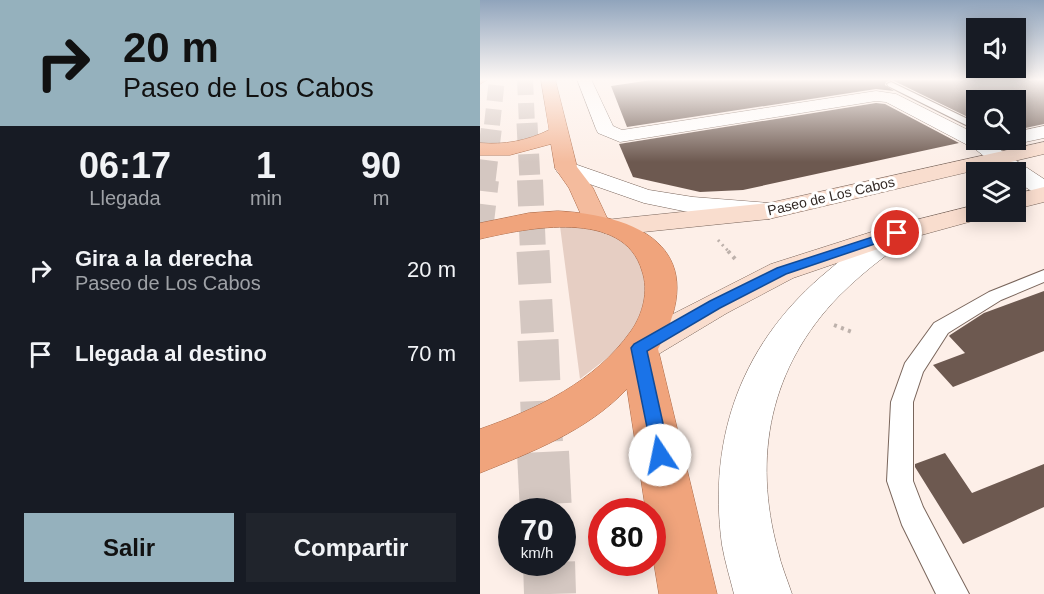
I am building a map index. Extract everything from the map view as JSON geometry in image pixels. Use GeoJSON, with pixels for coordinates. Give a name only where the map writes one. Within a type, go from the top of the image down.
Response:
{"type":"FeatureCollection","features":[{"type":"Feature","properties":{"kind":"highway"},"geometry":{"type":"LineString","coordinates":[[480,231],[531,220],[576,219],[605,225],[643,244],[653,256],[660,270],[662,286],[660,305],[653,326],[621,370],[566,413],[525,434],[480,451]]}},
{"type":"Feature","properties":{"kind":"highway"},"geometry":{"type":"LineString","coordinates":[[639,348],[688,594]]}},
{"type":"Feature","properties":{"kind":"main road"},"geometry":{"type":"LineString","coordinates":[[554,107],[566,168],[605,225]]}},
{"type":"Feature","properties":{"kind":"main road"},"geometry":{"type":"LineString","coordinates":[[480,149],[522,146],[559,133]]}},
{"type":"Feature","properties":{"kind":"main road","name":"Paseo de Los Cabos"},"geometry":{"type":"LineString","coordinates":[[605,225],[769,211],[995,150]]}},
{"type":"Feature","properties":{"kind":"main road"},"geometry":{"type":"LineString","coordinates":[[1026,199],[1044,194]]}},
{"type":"Feature","properties":{"kind":"main road"},"geometry":{"type":"LineString","coordinates":[[639,348],[715,305],[782,271],[897,233],[966,215]]}},
{"type":"Feature","properties":{"kind":"street"},"geometry":{"type":"LineString","coordinates":[[596,107],[605,129],[612,134],[632,136],[814,107]]}},
{"type":"Feature","properties":{"kind":"street"},"geometry":{"type":"LineString","coordinates":[[911,107],[966,136]]}},
{"type":"Feature","properties":{"kind":"street"},"geometry":{"type":"LineString","coordinates":[[1026,140],[1044,132]]}},
{"type":"Feature","properties":{"kind":"street"},"geometry":{"type":"LineString","coordinates":[[1017,150],[1044,189]]}},
{"type":"Feature","properties":{"kind":"street"},"geometry":{"type":"LineString","coordinates":[[566,168],[644,196],[693,205],[769,211]]}},
{"type":"Feature","properties":{"kind":"street"},"geometry":{"type":"LineString","coordinates":[[762,594],[748,537],[743,474],[748,416],[760,382],[775,353],[825,291],[897,233]]}},
{"type":"Feature","properties":{"kind":"lane"},"geometry":{"type":"LineString","coordinates":[[936,107],[966,122]]}},
{"type":"Feature","properties":{"kind":"lane"},"geometry":{"type":"LineString","coordinates":[[953,594],[912,514],[900,481],[902,402],[913,369],[941,328],[995,296],[1044,276]]}},
{"type":"Feature","properties":{"kind":"path"},"geometry":{"type":"LineString","coordinates":[[716,238],[737,262]]}},
{"type":"Feature","properties":{"kind":"shaded area"},"geometry":{"type":"Polygon","coordinates":[[[560,226],[597,229],[623,239],[635,254],[649,283],[641,315],[628,337],[613,353],[580,379],[560,226]]]}},
{"type":"Feature","properties":{"kind":"building"},"geometry":{"type":"Polygon","coordinates":[[[619,107],[760,107],[627,127],[619,107]]]}},
{"type":"Feature","properties":{"kind":"building"},"geometry":{"type":"Polygon","coordinates":[[[853,107],[890,107],[959,143],[743,190],[700,192],[633,177],[619,144],[853,107]]]}},
{"type":"Feature","properties":{"kind":"building"},"geometry":{"type":"Polygon","coordinates":[[[947,107],[966,107],[966,116],[947,107]]]}},
{"type":"Feature","properties":{"kind":"building"},"geometry":{"type":"Polygon","coordinates":[[[1026,107],[1044,107],[1044,124],[1026,128],[1026,107]]]}},
{"type":"Feature","properties":{"kind":"building"},"geometry":{"type":"Polygon","coordinates":[[[1044,291],[1044,351],[953,387],[933,365],[965,353],[950,335],[984,313],[1044,291]]]}},
{"type":"Feature","properties":{"kind":"building"},"geometry":{"type":"Polygon","coordinates":[[[945,453],[972,493],[1044,464],[1044,507],[963,544],[915,467],[915,464],[945,453]]]}},
{"type":"Feature","properties":{"kind":"tunnel"},"geometry":{"type":"LineString","coordinates":[[492,125],[494,107]]}},
{"type":"Feature","properties":{"kind":"tunnel"},"geometry":{"type":"LineString","coordinates":[[526,107],[527,125]]}},
{"type":"Feature","properties":{"kind":"tunnel"},"geometry":{"type":"LineString","coordinates":[[485,181],[492,123]]}},
{"type":"Feature","properties":{"kind":"tunnel"},"geometry":{"type":"LineString","coordinates":[[527,123],[530,181]]}},
{"type":"Feature","properties":{"kind":"tunnel"},"geometry":{"type":"LineString","coordinates":[[480,230],[486,180]]}},
{"type":"Feature","properties":{"kind":"tunnel"},"geometry":{"type":"LineString","coordinates":[[530,180],[533,252]]}},
{"type":"Feature","properties":{"kind":"tunnel"},"geometry":{"type":"LineString","coordinates":[[533,251],[538,342]]}},
{"type":"Feature","properties":{"kind":"tunnel"},"geometry":{"type":"LineString","coordinates":[[538,340],[543,454]]}},
{"type":"Feature","properties":{"kind":"tunnel"},"geometry":{"type":"LineString","coordinates":[[543,452],[545,498]]}},
{"type":"Feature","properties":{"kind":"tunnel"},"geometry":{"type":"LineString","coordinates":[[549,576],[550,594]]}},
{"type":"Feature","properties":{"kind":"route"},"geometry":{"type":"LineString","coordinates":[[660,455],[639,348],[715,305],[782,271],[897,233]]}}]}
